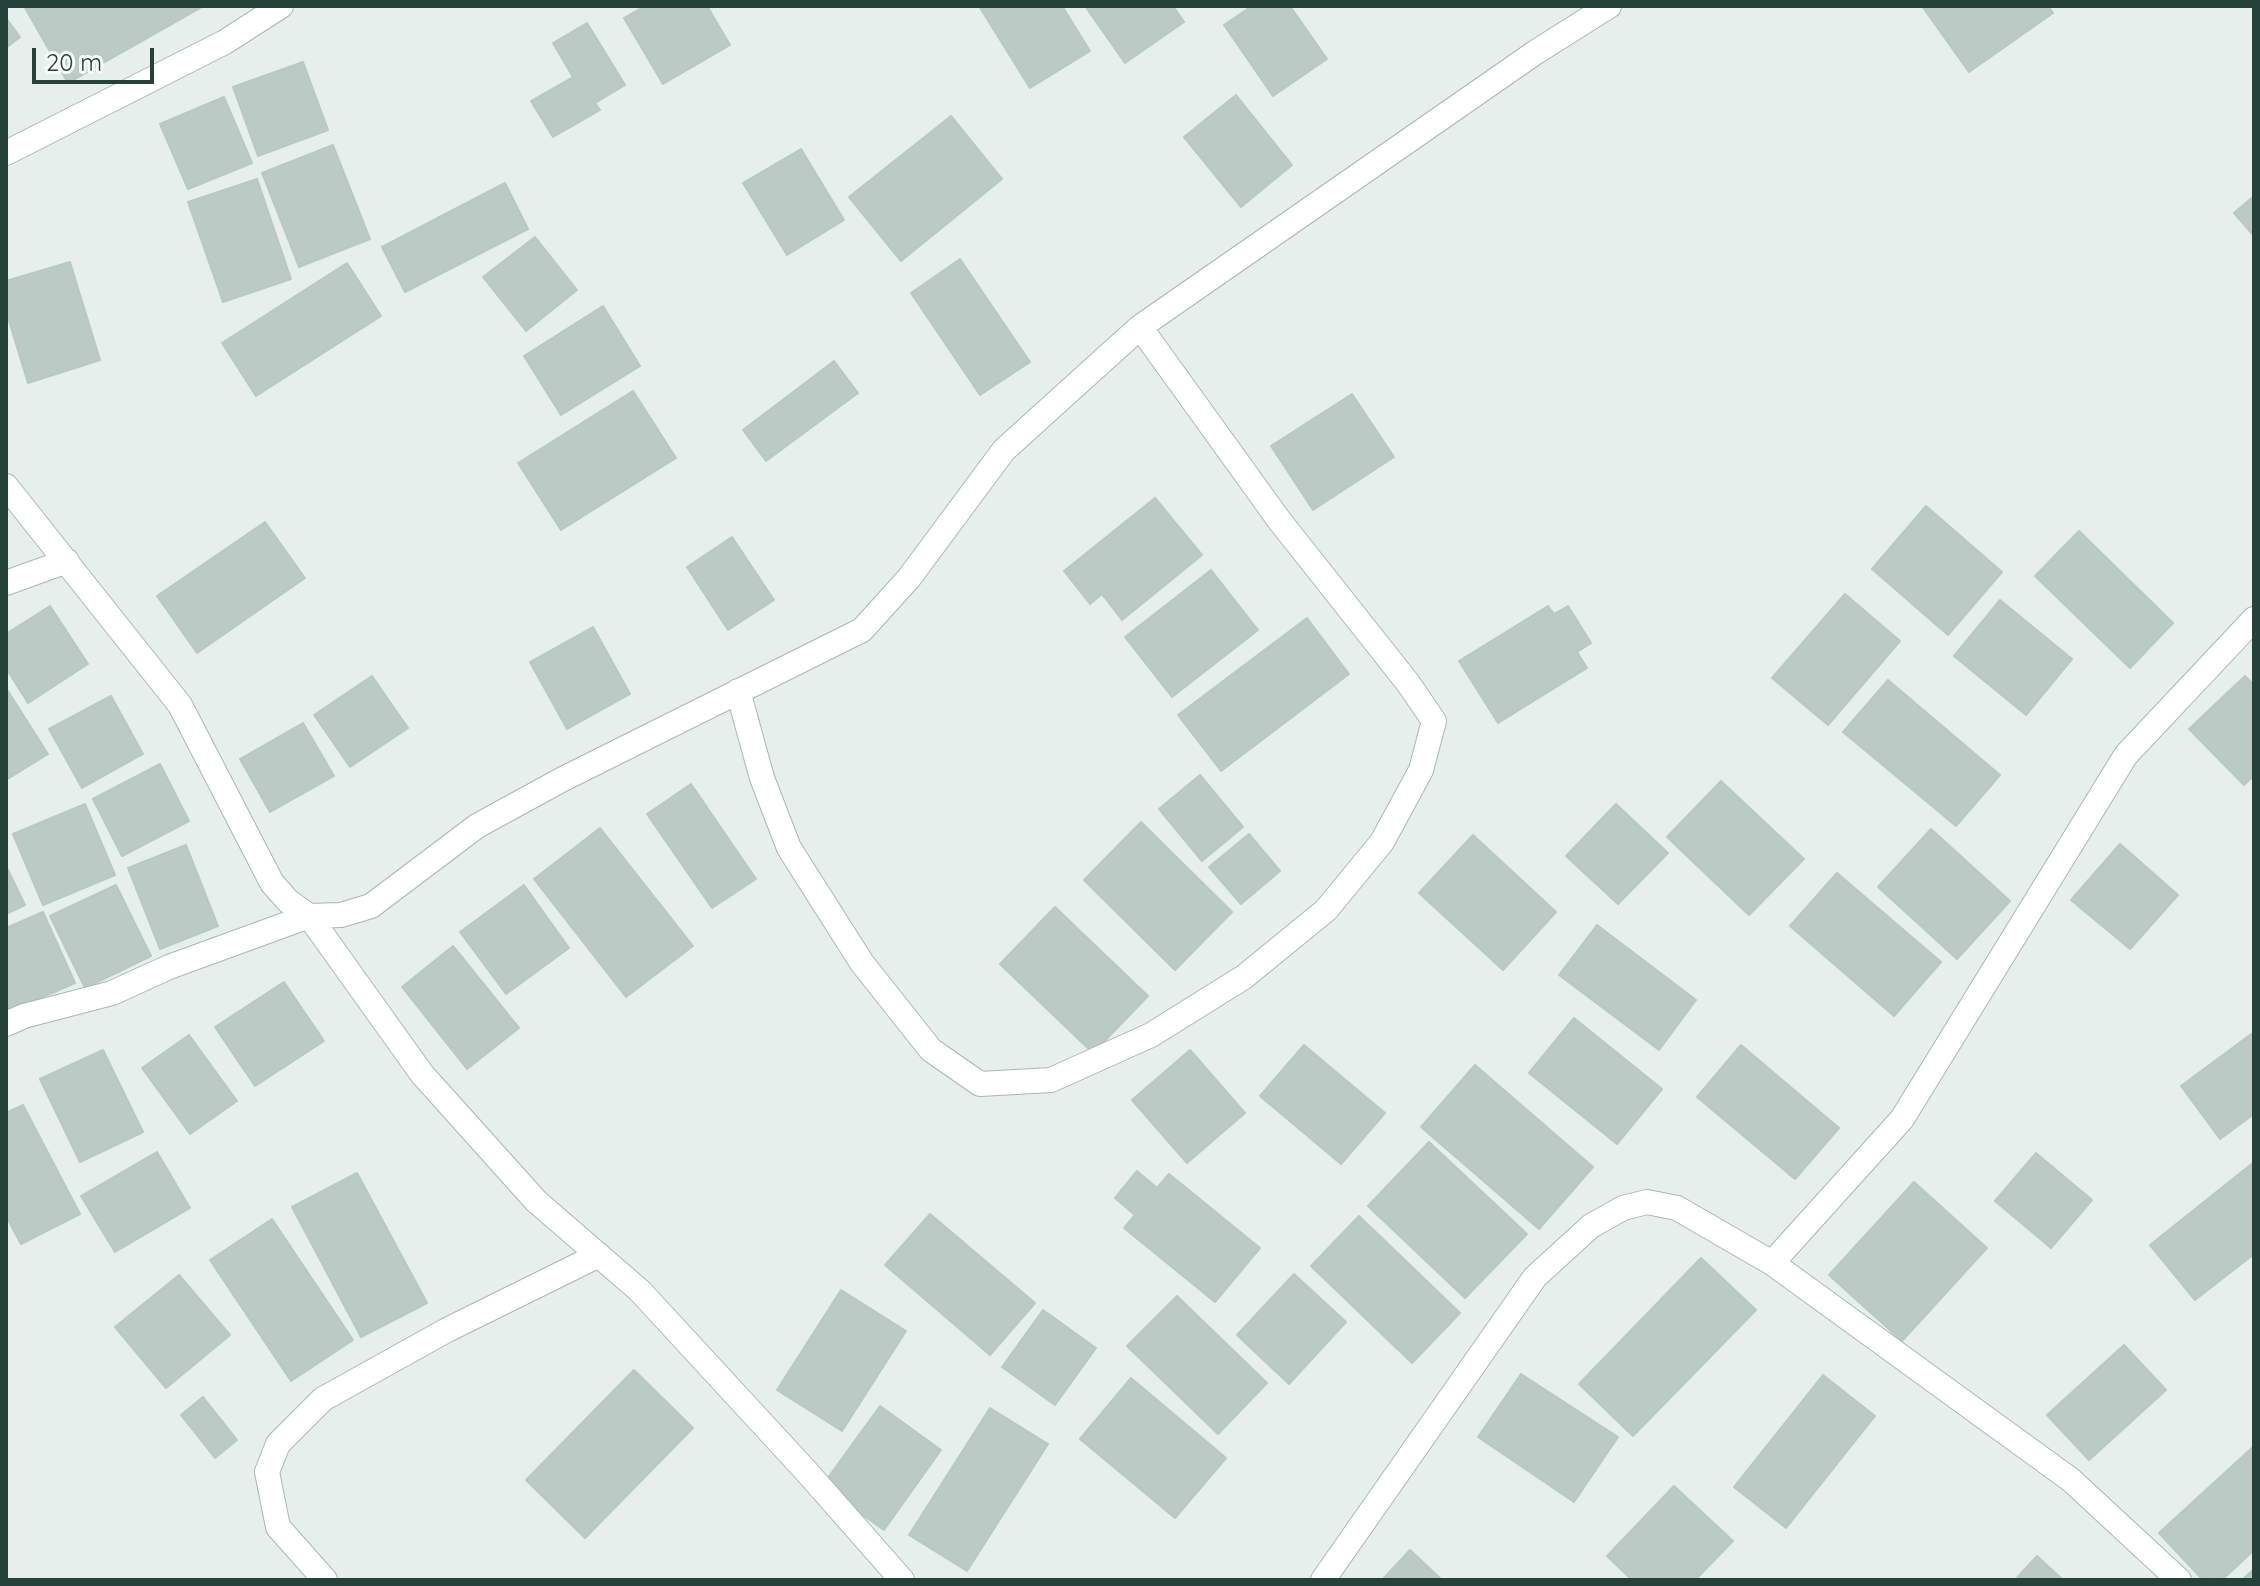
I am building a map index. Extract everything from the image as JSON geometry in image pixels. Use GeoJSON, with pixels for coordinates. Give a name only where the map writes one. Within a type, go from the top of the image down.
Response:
{"type":"FeatureCollection","features":[{"type":"Feature","properties":{"kind":"street"},"geometry":{"type":"LineString","coordinates":[[6,153],[225,42],[281,6]]}},
{"type":"Feature","properties":{"kind":"street"},"geometry":{"type":"LineString","coordinates":[[6,1024],[24,1016],[112,993],[182,962],[309,916],[341,915],[371,906],[477,826],[563,779],[862,630],[909,578],[1004,450],[1140,327],[1536,52],[1609,6]]}},
{"type":"Feature","properties":{"kind":"street"},"geometry":{"type":"LineString","coordinates":[[738,691],[762,778],[789,848],[862,963],[931,1050],[980,1084],[1051,1080],[1151,1035],[1244,977],[1326,910],[1382,842],[1421,770],[1434,721],[1408,683],[1279,520],[1140,327]]}},
{"type":"Feature","properties":{"kind":"street"},"geometry":{"type":"LineString","coordinates":[[6,486],[180,705],[272,883],[288,901],[309,916],[422,1074],[536,1201],[640,1291],[902,1580]]}},
{"type":"Feature","properties":{"kind":"street"},"geometry":{"type":"LineString","coordinates":[[6,583],[67,561]]}},
{"type":"Feature","properties":{"kind":"street"},"geometry":{"type":"LineString","coordinates":[[1772,1263],[1902,1119],[2126,755],[2251,629]]}},
{"type":"Feature","properties":{"kind":"street"},"geometry":{"type":"LineString","coordinates":[[1323,1580],[1535,1277],[1591,1226],[1623,1208],[1647,1202],[1677,1208],[1772,1263],[2071,1480],[2179,1580]]}},
{"type":"Feature","properties":{"kind":"street"},"geometry":{"type":"LineString","coordinates":[[325,1580],[278,1527],[267,1472],[278,1444],[323,1399],[447,1330],[599,1255]]}},
{"type":"Feature","properties":{"kind":"building"},"geometry":{"type":"Polygon","coordinates":[[[24,6],[202,6],[202,7],[68,83],[24,6]]]}},
{"type":"Feature","properties":{"kind":"building"},"geometry":{"type":"Polygon","coordinates":[[[645,6],[707,6],[730,45],[663,84],[624,18],[645,6]]]}},
{"type":"Feature","properties":{"kind":"building"},"geometry":{"type":"Polygon","coordinates":[[[979,6],[1062,6],[1090,51],[1030,88],[979,6]]]}},
{"type":"Feature","properties":{"kind":"building"},"geometry":{"type":"Polygon","coordinates":[[[1085,6],[1173,6],[1184,22],[1125,63],[1085,6]]]}},
{"type":"Feature","properties":{"kind":"building"},"geometry":{"type":"Polygon","coordinates":[[[1252,6],[1290,6],[1327,59],[1273,96],[1224,25],[1252,6]]]}},
{"type":"Feature","properties":{"kind":"building"},"geometry":{"type":"Polygon","coordinates":[[[1922,6],[2048,6],[2053,13],[1969,72],[1922,6]]]}},
{"type":"Feature","properties":{"kind":"building"},"geometry":{"type":"Polygon","coordinates":[[[6,18],[20,37],[6,48],[6,18]]]}},
{"type":"Feature","properties":{"kind":"building"},"geometry":{"type":"Polygon","coordinates":[[[587,23],[625,85],[595,103],[600,110],[553,137],[531,101],[573,77],[553,43],[587,23]]]}},
{"type":"Feature","properties":{"kind":"building"},"geometry":{"type":"Polygon","coordinates":[[[303,62],[328,130],[258,156],[233,87],[303,62]]]}},
{"type":"Feature","properties":{"kind":"building"},"geometry":{"type":"Polygon","coordinates":[[[1236,95],[1292,165],[1241,207],[1184,137],[1236,95]]]}},
{"type":"Feature","properties":{"kind":"building"},"geometry":{"type":"Polygon","coordinates":[[[224,97],[252,163],[188,189],[160,124],[224,97]]]}},
{"type":"Feature","properties":{"kind":"building"},"geometry":{"type":"Polygon","coordinates":[[[951,116],[1002,179],[901,261],[849,197],[951,116]]]}},
{"type":"Feature","properties":{"kind":"building"},"geometry":{"type":"Polygon","coordinates":[[[333,145],[370,239],[299,267],[262,173],[333,145]]]}},
{"type":"Feature","properties":{"kind":"building"},"geometry":{"type":"Polygon","coordinates":[[[801,149],[844,220],[787,255],[743,183],[801,149]]]}},
{"type":"Feature","properties":{"kind":"building"},"geometry":{"type":"Polygon","coordinates":[[[257,179],[291,279],[223,302],[188,202],[257,179]]]}},
{"type":"Feature","properties":{"kind":"building"},"geometry":{"type":"Polygon","coordinates":[[[505,183],[528,229],[405,292],[382,247],[505,183]]]}},
{"type":"Feature","properties":{"kind":"building"},"geometry":{"type":"Polygon","coordinates":[[[2254,196],[2254,236],[2234,213],[2254,196]]]}},
{"type":"Feature","properties":{"kind":"building"},"geometry":{"type":"Polygon","coordinates":[[[535,237],[577,290],[526,331],[483,277],[535,237]]]}},
{"type":"Feature","properties":{"kind":"building"},"geometry":{"type":"Polygon","coordinates":[[[960,259],[1030,362],[980,395],[911,293],[960,259]]]}},
{"type":"Feature","properties":{"kind":"building"},"geometry":{"type":"Polygon","coordinates":[[[70,262],[100,360],[28,383],[6,311],[6,281],[70,262]]]}},
{"type":"Feature","properties":{"kind":"building"},"geometry":{"type":"Polygon","coordinates":[[[347,263],[381,316],[256,396],[222,343],[347,263]]]}},
{"type":"Feature","properties":{"kind":"building"},"geometry":{"type":"Polygon","coordinates":[[[603,306],[640,366],[561,415],[524,356],[603,306]]]}},
{"type":"Feature","properties":{"kind":"building"},"geometry":{"type":"Polygon","coordinates":[[[834,361],[858,393],[766,461],[743,430],[834,361]]]}},
{"type":"Feature","properties":{"kind":"building"},"geometry":{"type":"Polygon","coordinates":[[[633,391],[676,458],[561,530],[518,463],[633,391]]]}},
{"type":"Feature","properties":{"kind":"building"},"geometry":{"type":"Polygon","coordinates":[[[1352,394],[1394,457],[1313,510],[1271,446],[1352,394]]]}},
{"type":"Feature","properties":{"kind":"building"},"geometry":{"type":"Polygon","coordinates":[[[1155,498],[1202,555],[1122,620],[1102,594],[1090,604],[1064,571],[1155,498]]]}},
{"type":"Feature","properties":{"kind":"building"},"geometry":{"type":"Polygon","coordinates":[[[1926,506],[2002,572],[1948,635],[1872,569],[1926,506]]]}},
{"type":"Feature","properties":{"kind":"building"},"geometry":{"type":"Polygon","coordinates":[[[265,522],[305,578],[197,653],[157,596],[265,522]]]}},
{"type":"Feature","properties":{"kind":"building"},"geometry":{"type":"Polygon","coordinates":[[[2079,531],[2173,623],[2130,668],[2035,576],[2079,531]]]}},
{"type":"Feature","properties":{"kind":"building"},"geometry":{"type":"Polygon","coordinates":[[[732,537],[774,600],[728,630],[687,567],[732,537]]]}},
{"type":"Feature","properties":{"kind":"building"},"geometry":{"type":"Polygon","coordinates":[[[1211,570],[1258,630],[1172,697],[1125,637],[1211,570]]]}},
{"type":"Feature","properties":{"kind":"building"},"geometry":{"type":"Polygon","coordinates":[[[1845,594],[1900,641],[1828,725],[1772,678],[1845,594]]]}},
{"type":"Feature","properties":{"kind":"building"},"geometry":{"type":"Polygon","coordinates":[[[2000,600],[2072,659],[2026,715],[1954,656],[2000,600]]]}},
{"type":"Feature","properties":{"kind":"building"},"geometry":{"type":"Polygon","coordinates":[[[50,606],[88,664],[28,703],[6,668],[6,634],[50,606]]]}},
{"type":"Feature","properties":{"kind":"building"},"geometry":{"type":"Polygon","coordinates":[[[1548,606],[1554,614],[1568,606],[1591,643],[1577,652],[1587,668],[1498,723],[1459,661],[1548,606]]]}},
{"type":"Feature","properties":{"kind":"building"},"geometry":{"type":"Polygon","coordinates":[[[1307,618],[1349,674],[1221,771],[1178,715],[1307,618]]]}},
{"type":"Feature","properties":{"kind":"building"},"geometry":{"type":"Polygon","coordinates":[[[593,627],[630,694],[567,729],[530,662],[593,627]]]}},
{"type":"Feature","properties":{"kind":"building"},"geometry":{"type":"Polygon","coordinates":[[[372,676],[408,728],[350,767],[314,715],[372,676]]]}},
{"type":"Feature","properties":{"kind":"building"},"geometry":{"type":"Polygon","coordinates":[[[2245,676],[2254,685],[2254,775],[2244,785],[2189,729],[2245,676]]]}},
{"type":"Feature","properties":{"kind":"building"},"geometry":{"type":"Polygon","coordinates":[[[1888,680],[2000,775],[1956,826],[1843,732],[1888,680]]]}},
{"type":"Feature","properties":{"kind":"building"},"geometry":{"type":"Polygon","coordinates":[[[6,688],[48,754],[6,780],[6,688]]]}},
{"type":"Feature","properties":{"kind":"building"},"geometry":{"type":"Polygon","coordinates":[[[111,696],[143,754],[82,788],[49,729],[111,696]]]}},
{"type":"Feature","properties":{"kind":"building"},"geometry":{"type":"Polygon","coordinates":[[[303,723],[334,776],[270,812],[240,759],[303,723]]]}},
{"type":"Feature","properties":{"kind":"building"},"geometry":{"type":"Polygon","coordinates":[[[160,764],[189,821],[122,856],[93,799],[160,764]]]}},
{"type":"Feature","properties":{"kind":"building"},"geometry":{"type":"Polygon","coordinates":[[[1200,775],[1243,827],[1202,861],[1159,809],[1200,775]]]}},
{"type":"Feature","properties":{"kind":"building"},"geometry":{"type":"Polygon","coordinates":[[[1721,781],[1804,859],[1749,915],[1667,837],[1721,781]]]}},
{"type":"Feature","properties":{"kind":"building"},"geometry":{"type":"Polygon","coordinates":[[[691,784],[756,879],[712,908],[647,814],[691,784]]]}},
{"type":"Feature","properties":{"kind":"building"},"geometry":{"type":"Polygon","coordinates":[[[85,804],[115,875],[43,905],[13,834],[85,804]]]}},
{"type":"Feature","properties":{"kind":"building"},"geometry":{"type":"Polygon","coordinates":[[[1616,804],[1668,853],[1618,904],[1566,856],[1616,804]]]}},
{"type":"Feature","properties":{"kind":"building"},"geometry":{"type":"Polygon","coordinates":[[[1141,822],[1232,912],[1175,970],[1084,880],[1141,822]]]}},
{"type":"Feature","properties":{"kind":"building"},"geometry":{"type":"Polygon","coordinates":[[[600,828],[693,946],[626,997],[534,879],[600,828]]]}},
{"type":"Feature","properties":{"kind":"building"},"geometry":{"type":"Polygon","coordinates":[[[1931,829],[2010,901],[1957,959],[1878,887],[1931,829]]]}},
{"type":"Feature","properties":{"kind":"building"},"geometry":{"type":"Polygon","coordinates":[[[1249,834],[1280,871],[1241,904],[1209,867],[1249,834]]]}},
{"type":"Feature","properties":{"kind":"building"},"geometry":{"type":"Polygon","coordinates":[[[1473,835],[1556,912],[1503,970],[1419,893],[1473,835]]]}},
{"type":"Feature","properties":{"kind":"building"},"geometry":{"type":"Polygon","coordinates":[[[2120,844],[2178,895],[2130,949],[2071,900],[2120,844]]]}},
{"type":"Feature","properties":{"kind":"building"},"geometry":{"type":"Polygon","coordinates":[[[186,845],[218,926],[160,949],[128,868],[186,845]]]}},
{"type":"Feature","properties":{"kind":"building"},"geometry":{"type":"Polygon","coordinates":[[[6,866],[25,905],[6,914],[6,866]]]}},
{"type":"Feature","properties":{"kind":"building"},"geometry":{"type":"Polygon","coordinates":[[[1837,873],[1941,962],[1894,1016],[1790,926],[1837,873]]]}},
{"type":"Feature","properties":{"kind":"building"},"geometry":{"type":"Polygon","coordinates":[[[116,885],[151,956],[85,988],[50,916],[116,885]]]}},
{"type":"Feature","properties":{"kind":"building"},"geometry":{"type":"Polygon","coordinates":[[[524,885],[569,948],[506,994],[460,932],[524,885]]]}},
{"type":"Feature","properties":{"kind":"building"},"geometry":{"type":"Polygon","coordinates":[[[1055,907],[1148,996],[1093,1053],[1000,964],[1055,907]]]}},
{"type":"Feature","properties":{"kind":"building"},"geometry":{"type":"Polygon","coordinates":[[[43,912],[75,983],[6,1013],[6,928],[43,912]]]}},
{"type":"Feature","properties":{"kind":"building"},"geometry":{"type":"Polygon","coordinates":[[[1597,925],[1696,1000],[1659,1050],[1559,975],[1597,925]]]}},
{"type":"Feature","properties":{"kind":"building"},"geometry":{"type":"Polygon","coordinates":[[[453,946],[519,1028],[467,1069],[402,987],[453,946]]]}},
{"type":"Feature","properties":{"kind":"building"},"geometry":{"type":"Polygon","coordinates":[[[284,982],[324,1041],[255,1086],[215,1027],[284,982]]]}},
{"type":"Feature","properties":{"kind":"building"},"geometry":{"type":"Polygon","coordinates":[[[1574,1018],[1662,1089],[1617,1144],[1529,1073],[1574,1018]]]}},
{"type":"Feature","properties":{"kind":"building"},"geometry":{"type":"Polygon","coordinates":[[[2254,1032],[2254,1114],[2220,1139],[2181,1086],[2254,1032]]]}},
{"type":"Feature","properties":{"kind":"building"},"geometry":{"type":"Polygon","coordinates":[[[189,1035],[237,1101],[190,1134],[142,1068],[189,1035]]]}},
{"type":"Feature","properties":{"kind":"building"},"geometry":{"type":"Polygon","coordinates":[[[1304,1045],[1385,1113],[1341,1164],[1260,1096],[1304,1045]]]}},
{"type":"Feature","properties":{"kind":"building"},"geometry":{"type":"Polygon","coordinates":[[[1741,1045],[1839,1128],[1795,1179],[1697,1097],[1741,1045]]]}},
{"type":"Feature","properties":{"kind":"building"},"geometry":{"type":"Polygon","coordinates":[[[103,1050],[143,1132],[80,1162],[40,1079],[103,1050]]]}},
{"type":"Feature","properties":{"kind":"building"},"geometry":{"type":"Polygon","coordinates":[[[1190,1050],[1245,1113],[1187,1163],[1132,1100],[1190,1050]]]}},
{"type":"Feature","properties":{"kind":"building"},"geometry":{"type":"Polygon","coordinates":[[[1475,1065],[1593,1167],[1539,1229],[1421,1127],[1475,1065]]]}},
{"type":"Feature","properties":{"kind":"building"},"geometry":{"type":"Polygon","coordinates":[[[23,1105],[80,1214],[21,1244],[6,1216],[6,1113],[23,1105]]]}},
{"type":"Feature","properties":{"kind":"building"},"geometry":{"type":"Polygon","coordinates":[[[1429,1142],[1527,1234],[1465,1298],[1368,1206],[1429,1142]]]}},
{"type":"Feature","properties":{"kind":"building"},"geometry":{"type":"Polygon","coordinates":[[[157,1152],[190,1208],[115,1252],[81,1196],[157,1152]]]}},
{"type":"Feature","properties":{"kind":"building"},"geometry":{"type":"Polygon","coordinates":[[[2036,1153],[2092,1200],[2051,1248],[1995,1201],[2036,1153]]]}},
{"type":"Feature","properties":{"kind":"building"},"geometry":{"type":"Polygon","coordinates":[[[2254,1162],[2254,1254],[2195,1300],[2150,1245],[2254,1162]]]}},
{"type":"Feature","properties":{"kind":"building"},"geometry":{"type":"Polygon","coordinates":[[[1137,1171],[1157,1188],[1169,1174],[1260,1248],[1215,1302],[1124,1228],[1135,1215],[1115,1198],[1137,1171]]]}},
{"type":"Feature","properties":{"kind":"building"},"geometry":{"type":"Polygon","coordinates":[[[357,1173],[427,1303],[361,1337],[292,1207],[357,1173]]]}},
{"type":"Feature","properties":{"kind":"building"},"geometry":{"type":"Polygon","coordinates":[[[1914,1182],[1987,1248],[1902,1341],[1829,1275],[1914,1182]]]}},
{"type":"Feature","properties":{"kind":"building"},"geometry":{"type":"Polygon","coordinates":[[[930,1214],[1035,1303],[990,1355],[885,1265],[930,1214]]]}},
{"type":"Feature","properties":{"kind":"building"},"geometry":{"type":"Polygon","coordinates":[[[1359,1216],[1460,1313],[1412,1363],[1311,1266],[1359,1216]]]}},
{"type":"Feature","properties":{"kind":"building"},"geometry":{"type":"Polygon","coordinates":[[[272,1219],[353,1340],[291,1381],[210,1260],[272,1219]]]}},
{"type":"Feature","properties":{"kind":"building"},"geometry":{"type":"Polygon","coordinates":[[[1701,1258],[1756,1310],[1633,1436],[1579,1384],[1701,1258]]]}},
{"type":"Feature","properties":{"kind":"building"},"geometry":{"type":"Polygon","coordinates":[[[1294,1274],[1346,1322],[1289,1384],[1237,1335],[1294,1274]]]}},
{"type":"Feature","properties":{"kind":"building"},"geometry":{"type":"Polygon","coordinates":[[[179,1275],[230,1335],[166,1388],[115,1327],[179,1275]]]}},
{"type":"Feature","properties":{"kind":"building"},"geometry":{"type":"Polygon","coordinates":[[[841,1290],[906,1331],[842,1431],[777,1390],[841,1290]]]}},
{"type":"Feature","properties":{"kind":"building"},"geometry":{"type":"Polygon","coordinates":[[[1177,1296],[1267,1383],[1218,1434],[1127,1346],[1177,1296]]]}},
{"type":"Feature","properties":{"kind":"building"},"geometry":{"type":"Polygon","coordinates":[[[1043,1310],[1096,1348],[1055,1405],[1002,1367],[1043,1310]]]}},
{"type":"Feature","properties":{"kind":"building"},"geometry":{"type":"Polygon","coordinates":[[[2124,1345],[2166,1390],[2089,1460],[2047,1415],[2124,1345]]]}},
{"type":"Feature","properties":{"kind":"building"},"geometry":{"type":"Polygon","coordinates":[[[634,1370],[693,1428],[585,1538],[526,1480],[634,1370]]]}},
{"type":"Feature","properties":{"kind":"building"},"geometry":{"type":"Polygon","coordinates":[[[1521,1374],[1618,1437],[1574,1502],[1478,1437],[1521,1374]]]}},
{"type":"Feature","properties":{"kind":"building"},"geometry":{"type":"Polygon","coordinates":[[[1823,1375],[1875,1416],[1786,1528],[1734,1487],[1823,1375]]]}},
{"type":"Feature","properties":{"kind":"building"},"geometry":{"type":"Polygon","coordinates":[[[1131,1378],[1226,1458],[1175,1518],[1080,1439],[1131,1378]]]}},
{"type":"Feature","properties":{"kind":"building"},"geometry":{"type":"Polygon","coordinates":[[[203,1397],[237,1440],[215,1458],[181,1415],[203,1397]]]}},
{"type":"Feature","properties":{"kind":"building"},"geometry":{"type":"Polygon","coordinates":[[[880,1406],[941,1450],[884,1530],[822,1486],[880,1406]]]}},
{"type":"Feature","properties":{"kind":"building"},"geometry":{"type":"Polygon","coordinates":[[[990,1408],[1048,1444],[967,1571],[909,1535],[990,1408]]]}},
{"type":"Feature","properties":{"kind":"building"},"geometry":{"type":"Polygon","coordinates":[[[2254,1446],[2254,1550],[2222,1580],[2203,1580],[2159,1533],[2254,1446]]]}},
{"type":"Feature","properties":{"kind":"building"},"geometry":{"type":"Polygon","coordinates":[[[1674,1486],[1733,1541],[1695,1580],[1632,1580],[1607,1556],[1674,1486]]]}},
{"type":"Feature","properties":{"kind":"building"},"geometry":{"type":"Polygon","coordinates":[[[1410,1550],[1442,1580],[1382,1580],[1410,1550]]]}},
{"type":"Feature","properties":{"kind":"building"},"geometry":{"type":"Polygon","coordinates":[[[2037,1556],[2063,1580],[2015,1580],[2037,1556]]]}},
{"type":"Feature","properties":{"kind":"building"},"geometry":{"type":"Polygon","coordinates":[[[2254,1569],[2254,1580],[2242,1580],[2254,1569]]]}}]}
